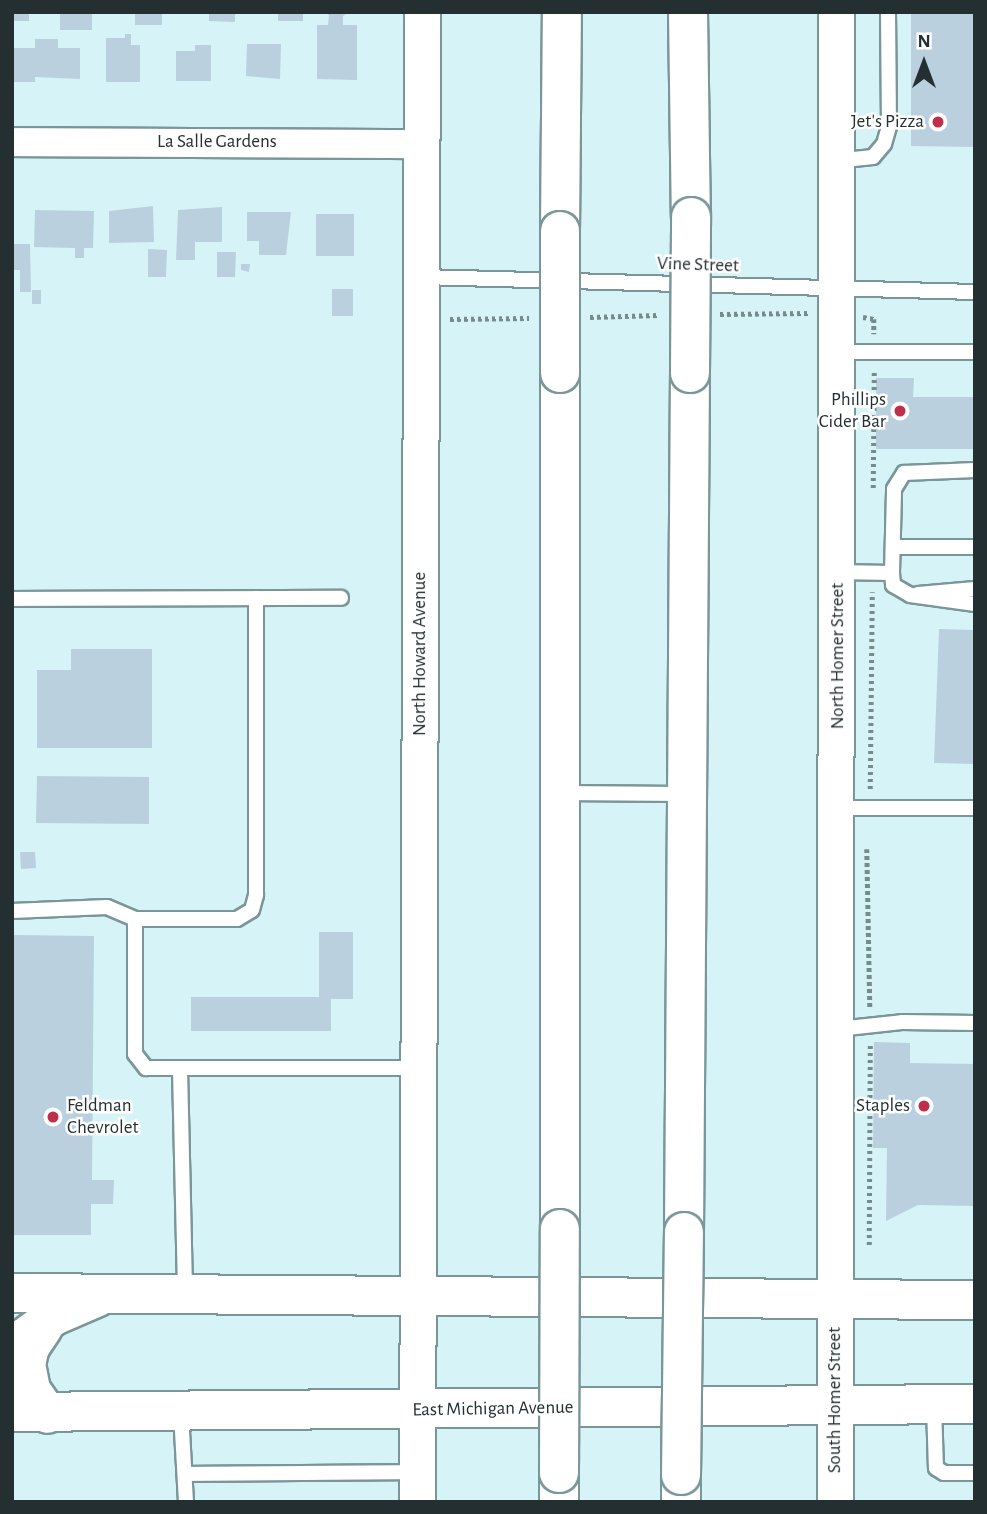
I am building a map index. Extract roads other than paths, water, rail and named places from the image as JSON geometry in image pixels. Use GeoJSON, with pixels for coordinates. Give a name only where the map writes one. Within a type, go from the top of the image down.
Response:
{"type":"FeatureCollection","features":[{"type":"Feature","properties":{"kind":"main road"},"geometry":{"type":"LineString","coordinates":[[559,1487],[562,12]]}},
{"type":"Feature","properties":{"kind":"main road"},"geometry":{"type":"LineString","coordinates":[[681,1488],[691,217],[688,12]]}},
{"type":"Feature","properties":{"kind":"main road"},"geometry":{"type":"LineString","coordinates":[[12,1293],[975,1300]]}},
{"type":"Feature","properties":{"kind":"main road"},"geometry":{"type":"LineString","coordinates":[[12,1354],[25,1337],[54,1316],[110,1294]]}},
{"type":"Feature","properties":{"kind":"main road"},"geometry":{"type":"LineString","coordinates":[[30,1413],[31,1390],[26,1364],[34,1340],[54,1316]]}},
{"type":"Feature","properties":{"kind":"main road","name":"East Michigan Avenue"},"geometry":{"type":"LineString","coordinates":[[30,1413],[975,1404]]}},
{"type":"Feature","properties":{"kind":"street","name":"North Howard Avenue"},"geometry":{"type":"LineString","coordinates":[[417,1487],[422,12]]}},
{"type":"Feature","properties":{"kind":"street","name":"North Homer Street"},"geometry":{"type":"LineString","coordinates":[[836,12],[834,300],[837,572],[854,807],[854,1028],[836,1299]]}},
{"type":"Feature","properties":{"kind":"street","name":"La Salle Gardens"},"geometry":{"type":"LineString","coordinates":[[12,142],[422,144]]}},
{"type":"Feature","properties":{"kind":"street","name":"South Homer Street"},"geometry":{"type":"LineString","coordinates":[[835,1502],[836,1299]]}},
{"type":"Feature","properties":{"kind":"lane"},"geometry":{"type":"LineString","coordinates":[[834,161],[873,157],[884,144],[889,126],[888,12]]}},
{"type":"Feature","properties":{"kind":"lane","name":"Vine Street"},"geometry":{"type":"LineString","coordinates":[[421,276],[834,300],[975,292]]}},
{"type":"Feature","properties":{"kind":"lane"},"geometry":{"type":"LineString","coordinates":[[836,352],[975,352]]}},
{"type":"Feature","properties":{"kind":"lane"},"geometry":{"type":"LineString","coordinates":[[975,470],[912,470],[897,479],[892,573],[893,585],[910,595],[975,604]]}},
{"type":"Feature","properties":{"kind":"lane"},"geometry":{"type":"LineString","coordinates":[[893,547],[975,547]]}},
{"type":"Feature","properties":{"kind":"lane"},"geometry":{"type":"LineString","coordinates":[[837,572],[892,573]]}},
{"type":"Feature","properties":{"kind":"lane"},"geometry":{"type":"LineString","coordinates":[[910,595],[975,589]]}},
{"type":"Feature","properties":{"kind":"lane"},"geometry":{"type":"LineString","coordinates":[[12,911],[107,907],[135,919],[237,919],[252,910],[256,895],[256,598]]}},
{"type":"Feature","properties":{"kind":"lane"},"geometry":{"type":"LineString","coordinates":[[12,599],[341,598]]}},
{"type":"Feature","properties":{"kind":"lane"},"geometry":{"type":"LineString","coordinates":[[560,793],[688,794]]}},
{"type":"Feature","properties":{"kind":"lane"},"geometry":{"type":"LineString","coordinates":[[854,807],[975,808]]}},
{"type":"Feature","properties":{"kind":"lane"},"geometry":{"type":"LineString","coordinates":[[135,919],[135,1054],[146,1068],[417,1068]]}},
{"type":"Feature","properties":{"kind":"lane"},"geometry":{"type":"LineString","coordinates":[[854,1028],[902,1022],[975,1023]]}},
{"type":"Feature","properties":{"kind":"lane"},"geometry":{"type":"LineString","coordinates":[[180,1069],[185,1295]]}},
{"type":"Feature","properties":{"kind":"lane"},"geometry":{"type":"LineString","coordinates":[[934,1405],[936,1468],[944,1473],[975,1473]]}},
{"type":"Feature","properties":{"kind":"lane"},"geometry":{"type":"LineString","coordinates":[[181,1413],[186,1502]]}},
{"type":"Feature","properties":{"kind":"lane"},"geometry":{"type":"LineString","coordinates":[[185,1474],[417,1487]]}},
{"type":"Feature","properties":{"kind":"place","name":"Jet's Pizza"},"geometry":{"type":"Point","coordinates":[938,122]}},
{"type":"Feature","properties":{"kind":"place","name":"Phillips Cider Bar"},"geometry":{"type":"Point","coordinates":[900,411]}},
{"type":"Feature","properties":{"kind":"place","name":"Staples"},"geometry":{"type":"Point","coordinates":[924,1106]}},
{"type":"Feature","properties":{"kind":"place","name":"Feldman Chevrolet"},"geometry":{"type":"Point","coordinates":[53,1117]}}]}
